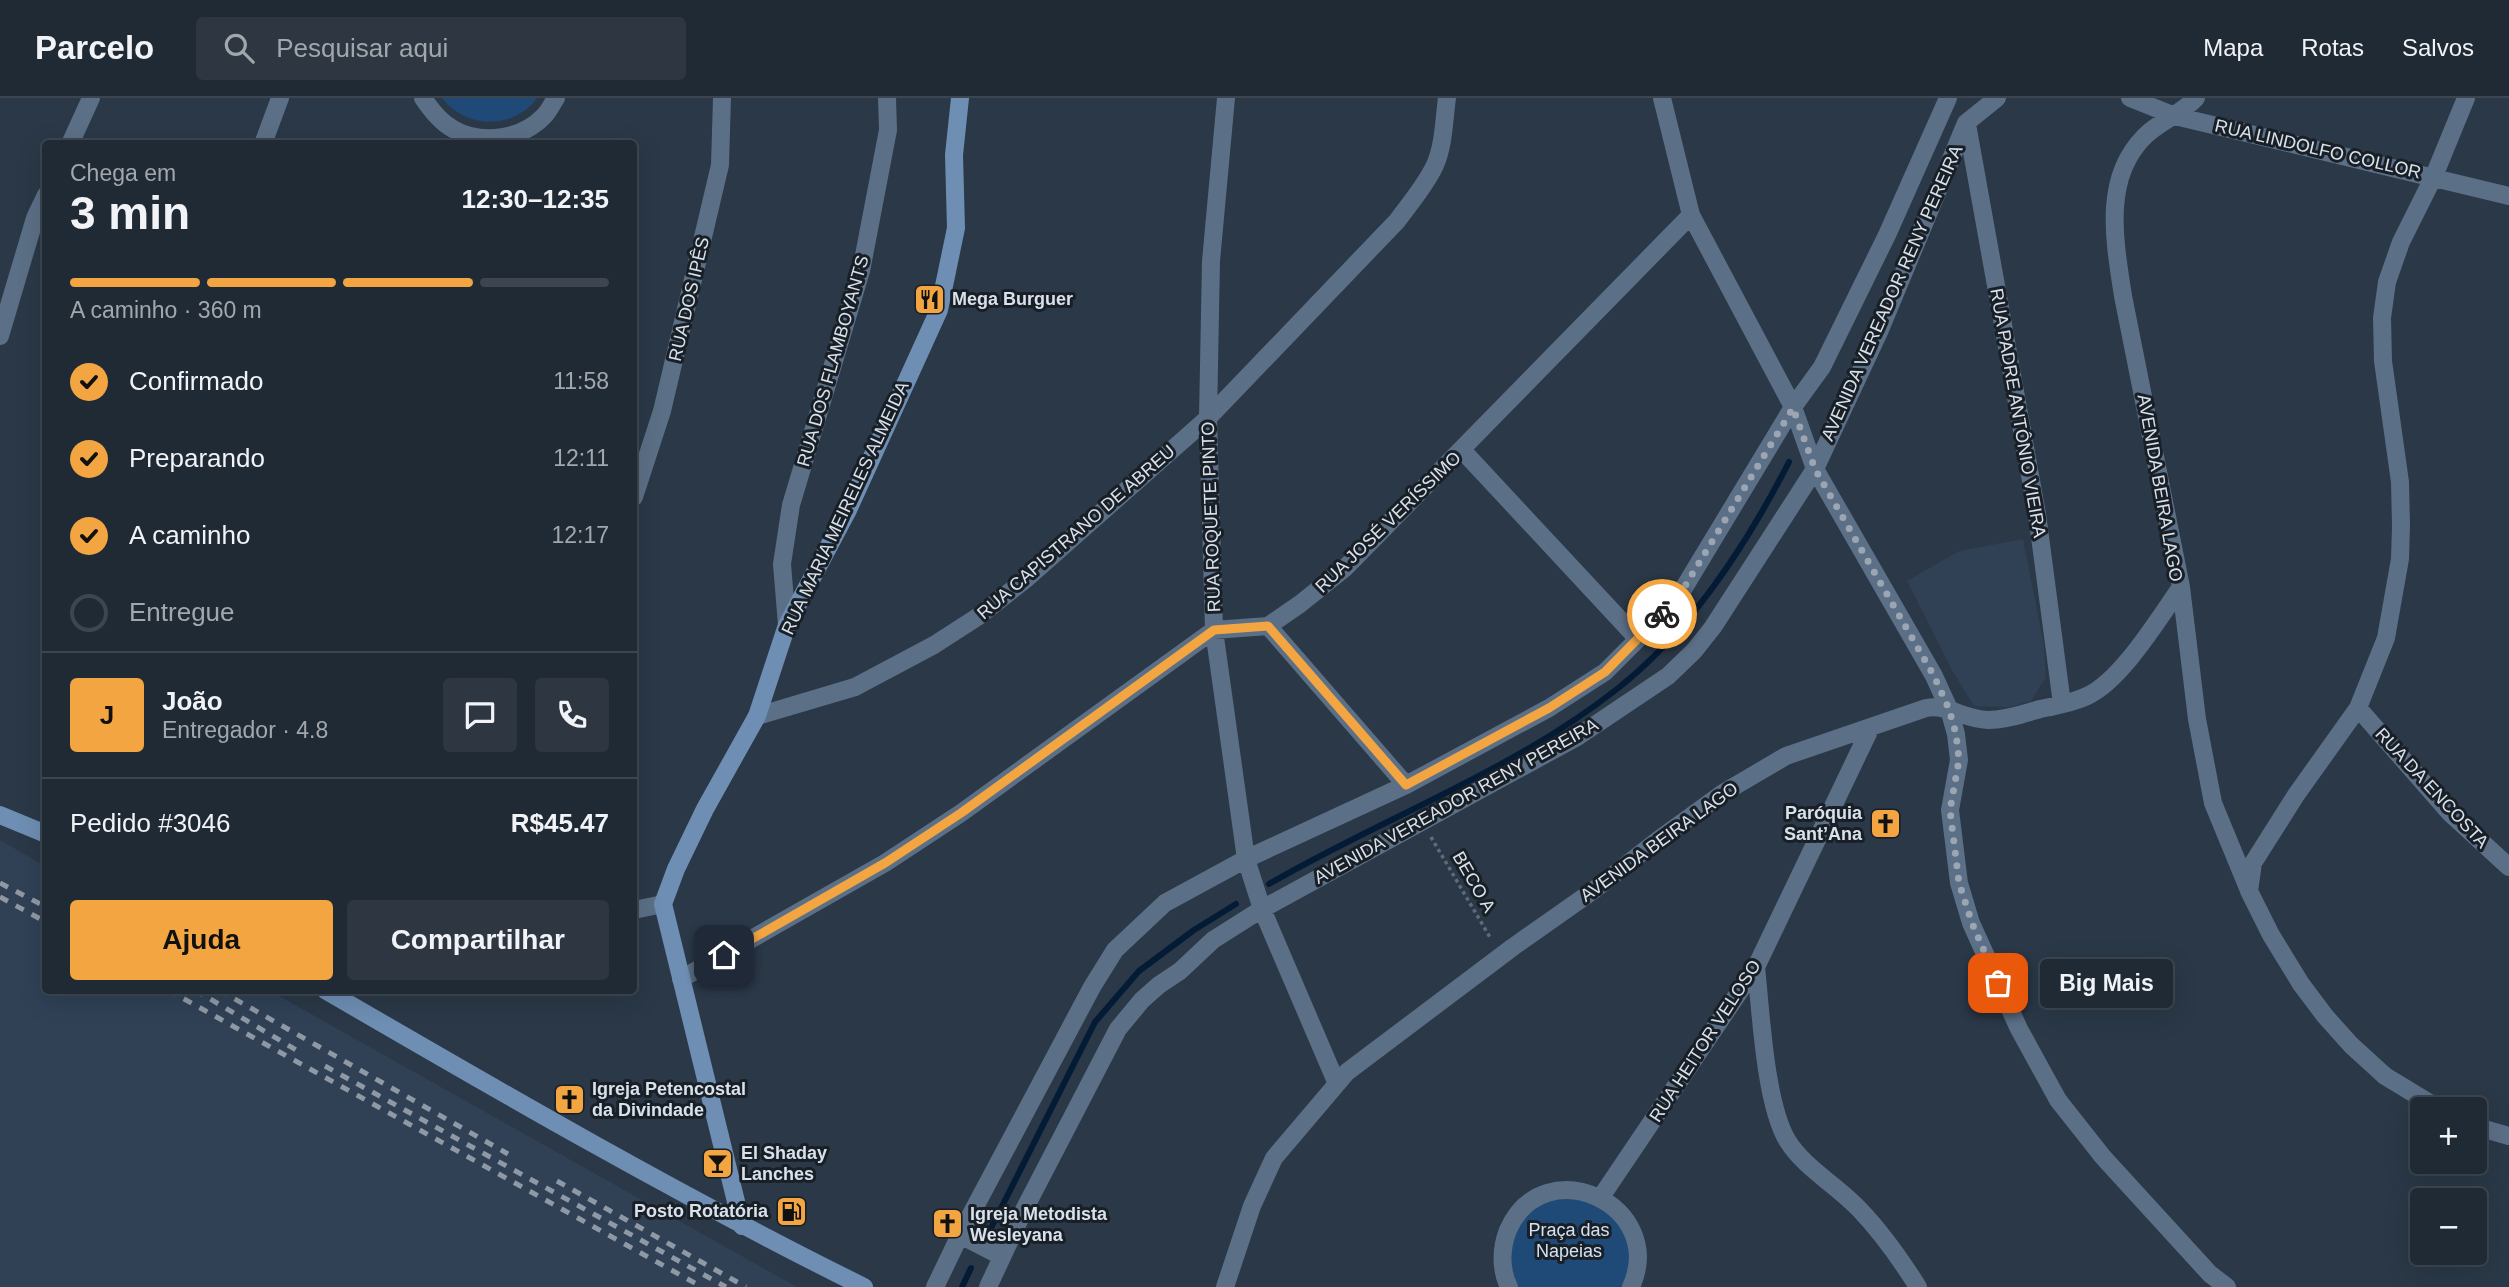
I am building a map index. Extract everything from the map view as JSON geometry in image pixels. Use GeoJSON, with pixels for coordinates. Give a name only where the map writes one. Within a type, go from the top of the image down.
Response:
{"type":"FeatureCollection","features":[{"type":"Feature","properties":{"kind":"street"},"geometry":{"type":"LineString","coordinates":[[72,140],[91,98]]}},
{"type":"Feature","properties":{"kind":"street"},"geometry":{"type":"LineString","coordinates":[[264,140],[281,98]]}},
{"type":"Feature","properties":{"kind":"street"},"geometry":{"type":"LineString","coordinates":[[423,98],[433,113],[453,129],[476,138],[492,140]]}},
{"type":"Feature","properties":{"kind":"street"},"geometry":{"type":"LineString","coordinates":[[502,140],[524,131],[544,117],[556,98]]}},
{"type":"Feature","properties":{"kind":"street","name":"RUA DOS IPÊS"},"geometry":{"type":"LineString","coordinates":[[637,487],[662,411],[720,164],[722,98]]}},
{"type":"Feature","properties":{"kind":"street","name":"RUA DOS FLAMBOYANTS"},"geometry":{"type":"LineString","coordinates":[[787,625],[782,564],[789,516],[822,394],[861,271],[888,130],[887,98]]}},
{"type":"Feature","properties":{"kind":"street","name":"RUA MARIA MEIRELES ALMEIDA"},"geometry":{"type":"LineString","coordinates":[[663,904],[676,869],[705,809],[757,716],[787,625],[848,510],[939,310],[956,228],[954,155],[960,98]]}},
{"type":"Feature","properties":{"kind":"street","name":"RUA ROQUETE PINTO"},"geometry":{"type":"LineString","coordinates":[[1226,98],[1211,261],[1208,418],[1214,630],[1246,859],[1262,909],[1337,1084]]}},
{"type":"Feature","properties":{"kind":"street","name":"RUA CAPISTRANO DE ABREU"},"geometry":{"type":"LineString","coordinates":[[757,716],[855,687],[922,652],[979,616],[1026,579],[1208,418],[1388,230],[1419,192],[1440,152],[1447,98]]}},
{"type":"Feature","properties":{"kind":"street"},"geometry":{"type":"LineString","coordinates":[[1662,98],[1691,215],[1793,408],[1815,469],[1934,676],[1949,709],[1959,760],[1950,810],[1959,883],[1972,923],[2019,1029],[2053,1093],[2102,1157],[2210,1274],[2227,1287]]}},
{"type":"Feature","properties":{"kind":"street","name":"AVENIDA VEREADOR RENY PEREIRA"},"geometry":{"type":"LineString","coordinates":[[935,1287],[1092,987],[1115,950],[1165,902],[1246,859],[1406,785],[1549,708],[1605,672],[1682,591],[1793,408],[1822,367],[1887,235],[1948,98]]}},
{"type":"Feature","properties":{"kind":"street","name":"AVENIDA VEREADOR RENY PEREIRA"},"geometry":{"type":"LineString","coordinates":[[988,1287],[1001,1256],[1118,1030],[1158,985],[1180,971],[1213,940],[1262,909],[1577,737],[1668,676],[1694,651],[1713,627],[1815,469],[1879,332],[1966,123],[1997,98]]}},
{"type":"Feature","properties":{"kind":"street","name":"RUA LINDOLFO COLLOR"},"geometry":{"type":"LineString","coordinates":[[2130,98],[2175,116],[2509,196]]}},
{"type":"Feature","properties":{"kind":"street","name":"AVENIDA BEIRA LAGO"},"geometry":{"type":"LineString","coordinates":[[1225,1287],[1252,1206],[1274,1158],[1348,1072],[1723,793],[1786,756],[1926,708],[1938,706],[1961,716],[2003,719],[2087,696],[2105,685],[2145,637],[2181,587],[2123,296],[2116,250],[2117,183],[2125,161],[2146,134],[2175,116],[2196,98]]}},
{"type":"Feature","properties":{"kind":"street"},"geometry":{"type":"LineString","coordinates":[[2249,891],[2253,863],[2296,795],[2358,708],[2386,638],[2400,559],[2400,482],[2383,361],[2382,317],[2386,282],[2401,242],[2434,176],[2466,98]]}},
{"type":"Feature","properties":{"kind":"street","name":"RUA PADRE ANTÔNIO VIEIRA"},"geometry":{"type":"LineString","coordinates":[[1966,123],[2037,514],[2062,704]]}},
{"type":"Feature","properties":{"kind":"street"},"geometry":{"type":"LineString","coordinates":[[0,336],[35,218],[42,203]]}},
{"type":"Feature","properties":{"kind":"street","name":"RUA JOSÉ VERÍSSIMO"},"geometry":{"type":"LineString","coordinates":[[1268,626],[1345,568],[1691,215]]}},
{"type":"Feature","properties":{"kind":"street"},"geometry":{"type":"LineString","coordinates":[[1462,450],[1638,639]]}},
{"type":"Feature","properties":{"kind":"street"},"geometry":{"type":"LineString","coordinates":[[2181,587],[2197,719],[2213,803],[2249,891],[2271,935],[2301,984],[2325,1016],[2385,1076],[2420,1097]]}},
{"type":"Feature","properties":{"kind":"street"},"geometry":{"type":"LineString","coordinates":[[681,979],[885,863],[929,835],[1214,630],[1268,626],[1406,785]]}},
{"type":"Feature","properties":{"kind":"street","name":"RUA DA ENCOSTA"},"geometry":{"type":"LineString","coordinates":[[2358,708],[2450,813],[2509,867]]}},
{"type":"Feature","properties":{"kind":"street","name":"RUA HEITOR VELOSO"},"geometry":{"type":"LineString","coordinates":[[1601,1197],[1756,967],[1871,727]]}},
{"type":"Feature","properties":{"kind":"street"},"geometry":{"type":"LineString","coordinates":[[0,816],[42,832]]}},
{"type":"Feature","properties":{"kind":"street"},"geometry":{"type":"LineString","coordinates":[[637,909],[663,904],[742,1226]]}},
{"type":"Feature","properties":{"kind":"street"},"geometry":{"type":"LineString","coordinates":[[1756,967],[1773,1100],[1783,1131],[1797,1152],[1860,1210],[1893,1250],[1918,1287]]}},
{"type":"Feature","properties":{"kind":"street"},"geometry":{"type":"LineString","coordinates":[[332,994],[506,1095],[742,1226],[864,1287]]}},
{"type":"Feature","properties":{"kind":"street"},"geometry":{"type":"LineString","coordinates":[[2487,1130],[2509,1136]]}},
{"type":"Feature","properties":{"kind":"street"},"geometry":{"type":"LineString","coordinates":[[1503,1285],[1504,1241],[1512,1222],[1525,1207],[1542,1196],[1561,1190],[1582,1191],[1601,1197],[1617,1209],[1629,1226],[1636,1245],[1637,1265],[1630,1287]]}},
{"type":"Feature","properties":{"kind":"street"},"geometry":{"type":"LineString","coordinates":[[960,1235],[1001,1256]]}},
{"type":"Feature","properties":{"kind":"path","name":"BECO A"},"geometry":{"type":"LineString","coordinates":[[1423,823],[1501,956]]}},
{"type":"Feature","properties":{"kind":"shaded area"},"geometry":{"type":"Polygon","coordinates":[[[2023,539],[2044,645],[2046,677],[2031,701],[2009,707],[1974,706],[1953,672],[1907,581],[1959,551],[2023,539]]]}},
{"type":"Feature","properties":{"kind":"shaded area"},"geometry":{"type":"Polygon","coordinates":[[[0,840],[42,864],[42,994],[275,994],[797,1287],[0,1287],[0,840]]]}},
{"type":"Feature","properties":{"kind":"green space"},"geometry":{"type":"Polygon","coordinates":[[[442,98],[537,98],[516,116],[490,122],[463,116],[442,98]]]}},
{"type":"Feature","properties":{"kind":"green space","name":"Praça das Napeias"},"geometry":{"type":"Polygon","coordinates":[[[1584,1195],[1620,1218],[1633,1258],[1626,1287],[1512,1287],[1511,1230],[1541,1199],[1584,1195]]]}},
{"type":"Feature","properties":{"kind":"waterway"},"geometry":{"type":"LineString","coordinates":[[1269,884],[1491,770],[1577,718],[1617,689],[1669,641],[1715,584],[1755,524],[1789,462]]}},
{"type":"Feature","properties":{"kind":"waterway"},"geometry":{"type":"LineString","coordinates":[[988,1234],[1095,1022],[1139,971],[1194,930],[1236,904]]}},
{"type":"Feature","properties":{"kind":"waterway"},"geometry":{"type":"LineString","coordinates":[[962,1287],[971,1268]]}},
{"type":"Feature","properties":{"kind":"railway"},"geometry":{"type":"LineString","coordinates":[[0,883],[42,905]]}},
{"type":"Feature","properties":{"kind":"railway"},"geometry":{"type":"LineString","coordinates":[[0,897],[42,920]]}},
{"type":"Feature","properties":{"kind":"railway"},"geometry":{"type":"LineString","coordinates":[[175,994],[702,1287]]}},
{"type":"Feature","properties":{"kind":"railway"},"geometry":{"type":"LineString","coordinates":[[202,994],[303,1054]]}},
{"type":"Feature","properties":{"kind":"railway"},"geometry":{"type":"LineString","coordinates":[[226,994],[508,1154]]}},
{"type":"Feature","properties":{"kind":"railway"},"geometry":{"type":"LineString","coordinates":[[325,1066],[726,1287]]}},
{"type":"Feature","properties":{"kind":"railway"},"geometry":{"type":"LineString","coordinates":[[557,1181],[746,1287]]}},
{"type":"Feature","properties":{"kind":"way so far"},"geometry":{"type":"LineString","coordinates":[[1662,614],[1682,591],[1793,408],[1815,469],[1934,676],[1949,709],[1959,760],[1950,810],[1959,883],[1972,923],[1998,983]]}},
{"type":"Feature","properties":{"kind":"place","name":"Mega Burguer"},"geometry":{"type":"Point","coordinates":[929,299]}},
{"type":"Feature","properties":{"kind":"place","name":"Paróquia Sant’Ana"},"geometry":{"type":"Point","coordinates":[1885,823]}},
{"type":"Feature","properties":{"kind":"place","name":"Big Mais"},"geometry":{"type":"Point","coordinates":[1998,983]}},
{"type":"Feature","properties":{"kind":"place","name":"Igreja Petencostal da Divindade"},"geometry":{"type":"Point","coordinates":[569,1099]}},
{"type":"Feature","properties":{"kind":"place","name":"El Shaday Lanches"},"geometry":{"type":"Point","coordinates":[718,1163]}},
{"type":"Feature","properties":{"kind":"place","name":"Posto Rotatória"},"geometry":{"type":"Point","coordinates":[791,1211]}},
{"type":"Feature","properties":{"kind":"place","name":"Igreja Metodista Wesleyana"},"geometry":{"type":"Point","coordinates":[947,1224]}},
{"type":"Feature","properties":{"kind":"route"},"geometry":{"type":"LineString","coordinates":[[724,955],[885,863],[961,813],[1214,630],[1268,626],[1406,785],[1549,708],[1605,672],[1662,614]]}}]}
